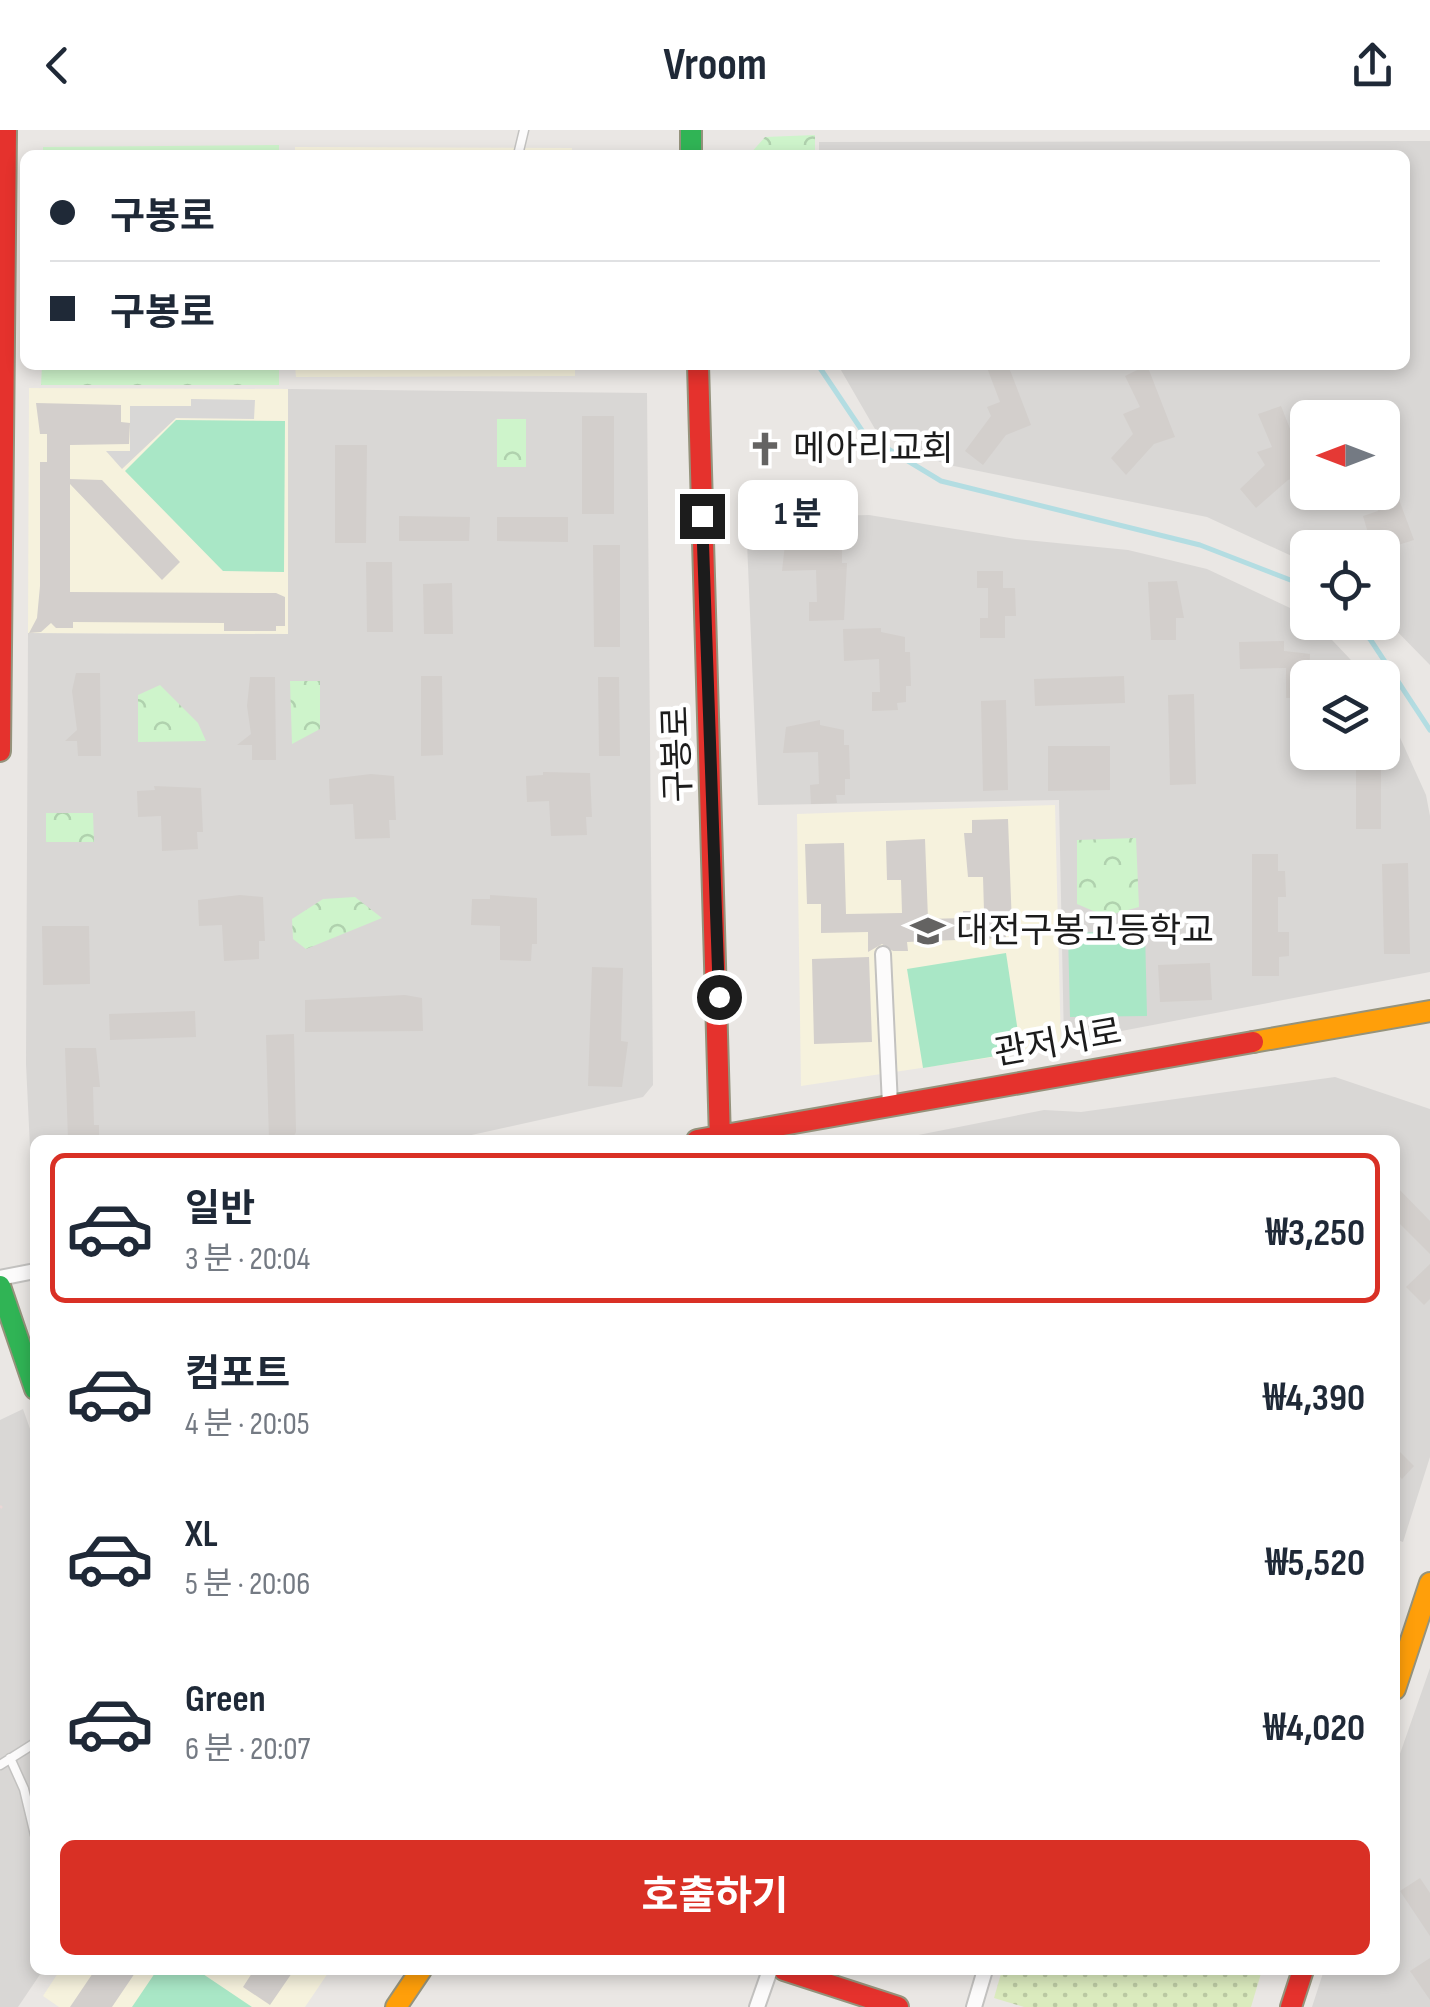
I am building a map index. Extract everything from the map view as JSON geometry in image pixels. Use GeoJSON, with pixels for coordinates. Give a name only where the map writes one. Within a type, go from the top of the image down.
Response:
{"type":"FeatureCollection","features":[{"type":"Feature","properties":{"kind":"street"},"geometry":{"type":"LineString","coordinates":[[0,752],[6,130]]}},
{"type":"Feature","properties":{"kind":"street","name":"구봉로"},"geometry":{"type":"LineString","coordinates":[[698,370],[720,1135]]}},
{"type":"Feature","properties":{"kind":"street"},"geometry":{"type":"LineString","coordinates":[[882,954],[890,1106]]}},
{"type":"Feature","properties":{"kind":"street","name":"관저서로"},"geometry":{"type":"LineString","coordinates":[[736,1135],[1430,1011]]}},
{"type":"Feature","properties":{"kind":"street"},"geometry":{"type":"LineString","coordinates":[[30,1273],[0,1282],[30,1374]]}},
{"type":"Feature","properties":{"kind":"street"},"geometry":{"type":"LineString","coordinates":[[1400,1675],[1430,1583]]}},
{"type":"Feature","properties":{"kind":"street"},"geometry":{"type":"LineString","coordinates":[[396,2007],[418,1975]]}},
{"type":"Feature","properties":{"kind":"street"},"geometry":{"type":"LineString","coordinates":[[757,2007],[768,1975]]}},
{"type":"Feature","properties":{"kind":"street"},"geometry":{"type":"LineString","coordinates":[[799,1975],[898,2007]]}},
{"type":"Feature","properties":{"kind":"street"},"geometry":{"type":"LineString","coordinates":[[974,2007],[984,1975]]}},
{"type":"Feature","properties":{"kind":"street"},"geometry":{"type":"LineString","coordinates":[[1291,2007],[1301,1975]]}},
{"type":"Feature","properties":{"kind":"lane"},"geometry":{"type":"LineString","coordinates":[[0,1766],[30,1746]]}},
{"type":"Feature","properties":{"kind":"lane"},"geometry":{"type":"LineString","coordinates":[[10,1758],[30,1814]]}},
{"type":"Feature","properties":{"kind":"shaded area"},"geometry":{"type":"Polygon","coordinates":[[[1430,141],[1430,665],[1400,634],[1400,530],[1290,530],[1290,555],[1207,517],[944,464],[875,429],[841,370],[1410,370],[1410,150],[819,150],[819,142],[1430,141]]]}},
{"type":"Feature","properties":{"kind":"shaded area"},"geometry":{"type":"Polygon","coordinates":[[[295,147],[572,148],[572,150],[295,147]]]}},
{"type":"Feature","properties":{"kind":"shaded area"},"geometry":{"type":"Polygon","coordinates":[[[295,370],[575,370],[575,376],[296,377],[295,370]]]}},
{"type":"Feature","properties":{"kind":"shaded area"},"geometry":{"type":"Polygon","coordinates":[[[29,388],[288,389],[288,634],[28,633],[29,388]]]}},
{"type":"Feature","properties":{"kind":"shaded area"},"geometry":{"type":"Polygon","coordinates":[[[288,389],[647,393],[653,1085],[643,1097],[472,1135],[30,1135],[30,1148],[26,1064],[28,633],[288,634],[288,389]]]}},
{"type":"Feature","properties":{"kind":"shaded area"},"geometry":{"type":"Polygon","coordinates":[[[191,399],[255,400],[254,419],[176,418],[122,469],[106,451],[130,451],[130,406],[191,406],[191,399]]]}},
{"type":"Feature","properties":{"kind":"shaded area"},"geometry":{"type":"Polygon","coordinates":[[[869,515],[1016,539],[1128,550],[1207,569],[1290,608],[1290,640],[1332,640],[1351,660],[1290,660],[1290,770],[1400,770],[1400,738],[1426,795],[1430,816],[1430,972],[1064,1042],[1059,800],[758,805],[746,518],[869,515]]]}},
{"type":"Feature","properties":{"kind":"shaded area","name":"대전구봉고등학교"},"geometry":{"type":"Polygon","coordinates":[[[1055,805],[1061,1047],[801,1086],[797,814],[1055,805]]]}},
{"type":"Feature","properties":{"kind":"shaded area"},"geometry":{"type":"Polygon","coordinates":[[[1335,1077],[1430,1109],[1430,1457],[1403,1542],[1400,1135],[918,1135],[1044,1110],[1081,1112],[1335,1077]]]}},
{"type":"Feature","properties":{"kind":"shaded area"},"geometry":{"type":"Polygon","coordinates":[[[23,1409],[30,1429],[30,1975],[40,1975],[18,2007],[0,2007],[0,1420],[23,1409]]]}},
{"type":"Feature","properties":{"kind":"shaded area"},"geometry":{"type":"Polygon","coordinates":[[[1430,1668],[1430,2007],[1312,2007],[1322,1975],[1400,1975],[1400,1754],[1430,1668]]]}},
{"type":"Feature","properties":{"kind":"shaded area"},"geometry":{"type":"Polygon","coordinates":[[[57,1975],[327,1975],[305,2007],[59,2007],[43,1996],[57,1975]]]}},
{"type":"Feature","properties":{"kind":"green space"},"geometry":{"type":"Polygon","coordinates":[[[815,135],[815,150],[753,150],[765,137],[815,135]]]}},
{"type":"Feature","properties":{"kind":"green space"},"geometry":{"type":"Polygon","coordinates":[[[279,145],[279,150],[43,150],[279,145]]]}},
{"type":"Feature","properties":{"kind":"green space"},"geometry":{"type":"Polygon","coordinates":[[[42,370],[279,370],[279,385],[41,385],[42,370]]]}},
{"type":"Feature","properties":{"kind":"green space"},"geometry":{"type":"Polygon","coordinates":[[[497,419],[526,419],[526,467],[497,467],[497,419]]]}},
{"type":"Feature","properties":{"kind":"green space"},"geometry":{"type":"Polygon","coordinates":[[[176,420],[285,421],[284,572],[223,571],[125,471],[176,420]]]}},
{"type":"Feature","properties":{"kind":"green space"},"geometry":{"type":"Polygon","coordinates":[[[290,681],[320,681],[320,729],[292,744],[290,681]]]}},
{"type":"Feature","properties":{"kind":"green space"},"geometry":{"type":"Polygon","coordinates":[[[160,685],[198,723],[206,741],[138,742],[138,695],[160,685]]]}},
{"type":"Feature","properties":{"kind":"green space"},"geometry":{"type":"Polygon","coordinates":[[[46,813],[93,813],[94,842],[46,842],[46,813]]]}},
{"type":"Feature","properties":{"kind":"green space"},"geometry":{"type":"Polygon","coordinates":[[[1136,838],[1139,907],[1105,916],[1077,904],[1077,840],[1136,838]]]}},
{"type":"Feature","properties":{"kind":"green space"},"geometry":{"type":"Polygon","coordinates":[[[355,897],[382,918],[306,949],[293,939],[292,919],[323,899],[355,897]]]}},
{"type":"Feature","properties":{"kind":"green space"},"geometry":{"type":"Polygon","coordinates":[[[1145,931],[1147,1016],[1070,1017],[1068,933],[1145,931]]]}},
{"type":"Feature","properties":{"kind":"green space"},"geometry":{"type":"Polygon","coordinates":[[[1006,953],[1021,1052],[923,1068],[907,969],[1006,953]]]}},
{"type":"Feature","properties":{"kind":"green space"},"geometry":{"type":"Polygon","coordinates":[[[154,1975],[204,1975],[252,2007],[132,2007],[154,1975]]]}},
{"type":"Feature","properties":{"kind":"green space"},"geometry":{"type":"Polygon","coordinates":[[[1001,1975],[1261,1975],[1251,2007],[1024,2007],[994,1998],[1001,1975]]]}},
{"type":"Feature","properties":{"kind":"building"},"geometry":{"type":"Polygon","coordinates":[[[988,370],[1010,370],[1031,425],[1006,435],[983,465],[965,451],[991,416],[987,407],[1000,402],[988,370]]]}},
{"type":"Feature","properties":{"kind":"building"},"geometry":{"type":"Polygon","coordinates":[[[1149,370],[1175,437],[1154,444],[1126,475],[1111,458],[1133,434],[1123,414],[1140,407],[1125,376],[1149,370]]]}},
{"type":"Feature","properties":{"kind":"building"},"geometry":{"type":"Polygon","coordinates":[[[36,403],[121,405],[121,422],[130,423],[129,444],[70,445],[70,479],[102,480],[180,562],[162,580],[70,484],[70,592],[276,593],[285,597],[285,626],[276,626],[276,631],[224,631],[224,623],[73,622],[73,628],[56,628],[51,623],[41,632],[29,633],[37,618],[40,586],[40,462],[47,462],[47,434],[40,434],[36,403]]]}},
{"type":"Feature","properties":{"kind":"building"},"geometry":{"type":"Polygon","coordinates":[[[1281,406],[1290,429],[1290,479],[1256,508],[1240,489],[1265,465],[1257,452],[1272,447],[1258,414],[1281,406]]]}},
{"type":"Feature","properties":{"kind":"building"},"geometry":{"type":"Polygon","coordinates":[[[582,416],[614,416],[614,514],[582,514],[582,416]]]}},
{"type":"Feature","properties":{"kind":"building"},"geometry":{"type":"Polygon","coordinates":[[[335,445],[367,445],[366,543],[335,543],[335,445]]]}},
{"type":"Feature","properties":{"kind":"building"},"geometry":{"type":"Polygon","coordinates":[[[1400,502],[1414,540],[1400,544],[1400,530],[1367,530],[1363,516],[1400,510],[1400,502]]]}},
{"type":"Feature","properties":{"kind":"building"},"geometry":{"type":"Polygon","coordinates":[[[399,516],[470,517],[469,541],[399,541],[399,516]]]}},
{"type":"Feature","properties":{"kind":"building"},"geometry":{"type":"Polygon","coordinates":[[[497,517],[568,517],[568,542],[497,541],[497,517]]]}},
{"type":"Feature","properties":{"kind":"building"},"geometry":{"type":"Polygon","coordinates":[[[818,538],[818,543],[830,542],[831,548],[842,547],[842,563],[847,563],[844,620],[809,621],[809,602],[817,602],[816,570],[782,571],[785,544],[818,538]]]}},
{"type":"Feature","properties":{"kind":"building"},"geometry":{"type":"Polygon","coordinates":[[[593,545],[620,545],[620,647],[594,647],[593,545]]]}},
{"type":"Feature","properties":{"kind":"building"},"geometry":{"type":"Polygon","coordinates":[[[366,562],[392,562],[393,632],[367,632],[366,562]]]}},
{"type":"Feature","properties":{"kind":"building"},"geometry":{"type":"Polygon","coordinates":[[[977,571],[1003,571],[1003,588],[1015,588],[1016,616],[1005,616],[1005,638],[980,638],[980,618],[988,618],[988,588],[977,588],[977,571]]]}},
{"type":"Feature","properties":{"kind":"building"},"geometry":{"type":"Polygon","coordinates":[[[1177,581],[1184,618],[1176,618],[1176,640],[1151,640],[1148,582],[1177,581]]]}},
{"type":"Feature","properties":{"kind":"building"},"geometry":{"type":"Polygon","coordinates":[[[452,583],[453,634],[424,634],[423,584],[452,583]]]}},
{"type":"Feature","properties":{"kind":"building"},"geometry":{"type":"Polygon","coordinates":[[[881,628],[881,632],[905,637],[905,652],[910,652],[911,686],[906,686],[906,702],[897,703],[898,710],[872,711],[872,692],[880,692],[879,659],[844,661],[843,629],[881,628]]]}},
{"type":"Feature","properties":{"kind":"building"},"geometry":{"type":"Polygon","coordinates":[[[1284,641],[1284,651],[1310,654],[1310,660],[1290,660],[1290,698],[1286,698],[1286,668],[1240,669],[1239,642],[1284,641]]]}},
{"type":"Feature","properties":{"kind":"building"},"geometry":{"type":"Polygon","coordinates":[[[76,673],[100,673],[101,756],[78,756],[77,741],[65,741],[77,730],[72,691],[76,673]]]}},
{"type":"Feature","properties":{"kind":"building"},"geometry":{"type":"Polygon","coordinates":[[[421,676],[442,676],[443,755],[421,756],[421,676]]]}},
{"type":"Feature","properties":{"kind":"building"},"geometry":{"type":"Polygon","coordinates":[[[1124,676],[1125,703],[1035,706],[1034,679],[1124,676]]]}},
{"type":"Feature","properties":{"kind":"building"},"geometry":{"type":"Polygon","coordinates":[[[250,677],[275,677],[276,760],[252,760],[252,745],[237,745],[251,734],[247,706],[250,677]]]}},
{"type":"Feature","properties":{"kind":"building"},"geometry":{"type":"Polygon","coordinates":[[[598,677],[619,677],[620,756],[599,756],[598,677]]]}},
{"type":"Feature","properties":{"kind":"building"},"geometry":{"type":"Polygon","coordinates":[[[1194,694],[1196,784],[1170,785],[1168,695],[1194,694]]]}},
{"type":"Feature","properties":{"kind":"building"},"geometry":{"type":"Polygon","coordinates":[[[1006,700],[1008,790],[983,791],[981,701],[1006,700]]]}},
{"type":"Feature","properties":{"kind":"building"},"geometry":{"type":"Polygon","coordinates":[[[820,720],[820,725],[844,730],[844,745],[849,745],[850,779],[845,779],[845,795],[836,795],[837,803],[811,804],[810,785],[819,784],[818,752],[783,753],[786,727],[820,720]]]}},
{"type":"Feature","properties":{"kind":"building"},"geometry":{"type":"Polygon","coordinates":[[[1048,746],[1110,746],[1110,790],[1048,791],[1048,746]]]}},
{"type":"Feature","properties":{"kind":"building"},"geometry":{"type":"Polygon","coordinates":[[[1356,770],[1381,770],[1381,829],[1356,829],[1356,770]]]}},
{"type":"Feature","properties":{"kind":"building"},"geometry":{"type":"Polygon","coordinates":[[[543,772],[590,773],[592,817],[586,817],[587,835],[551,836],[549,801],[527,802],[526,776],[543,772]]]}},
{"type":"Feature","properties":{"kind":"building"},"geometry":{"type":"Polygon","coordinates":[[[371,774],[394,776],[396,820],[389,820],[390,838],[355,839],[353,804],[330,805],[329,779],[371,774]]]}},
{"type":"Feature","properties":{"kind":"building"},"geometry":{"type":"Polygon","coordinates":[[[154,786],[201,788],[203,832],[197,832],[198,849],[162,851],[161,816],[138,817],[137,791],[155,790],[154,786]]]}},
{"type":"Feature","properties":{"kind":"building"},"geometry":{"type":"Polygon","coordinates":[[[1008,819],[1012,926],[1006,926],[1006,938],[907,942],[908,951],[893,951],[882,944],[868,952],[868,932],[821,933],[821,904],[807,904],[805,844],[844,843],[846,914],[902,913],[901,880],[887,880],[886,841],[925,839],[928,919],[963,918],[963,911],[984,911],[983,877],[968,877],[964,833],[972,833],[972,820],[1008,819]]]}},
{"type":"Feature","properties":{"kind":"building"},"geometry":{"type":"Polygon","coordinates":[[[1252,854],[1278,854],[1278,871],[1285,871],[1286,897],[1278,897],[1278,932],[1289,932],[1289,956],[1279,957],[1279,976],[1252,976],[1252,854]]]}},
{"type":"Feature","properties":{"kind":"building"},"geometry":{"type":"Polygon","coordinates":[[[1408,863],[1410,954],[1384,954],[1382,864],[1408,863]]]}},
{"type":"Feature","properties":{"kind":"building"},"geometry":{"type":"Polygon","coordinates":[[[240,895],[263,897],[265,941],[259,941],[259,959],[224,961],[222,925],[199,926],[198,900],[240,895]]]}},
{"type":"Feature","properties":{"kind":"building"},"geometry":{"type":"Polygon","coordinates":[[[490,895],[537,898],[537,944],[532,944],[531,961],[500,960],[500,926],[471,925],[472,899],[490,899],[490,895]]]}},
{"type":"Feature","properties":{"kind":"building"},"geometry":{"type":"Polygon","coordinates":[[[42,926],[89,926],[90,984],[43,985],[42,926]]]}},
{"type":"Feature","properties":{"kind":"building"},"geometry":{"type":"Polygon","coordinates":[[[869,957],[872,1042],[814,1044],[812,959],[869,957]]]}},
{"type":"Feature","properties":{"kind":"building"},"geometry":{"type":"Polygon","coordinates":[[[1210,963],[1212,1000],[1160,1002],[1158,965],[1210,963]]]}},
{"type":"Feature","properties":{"kind":"building"},"geometry":{"type":"Polygon","coordinates":[[[592,967],[623,968],[621,1041],[628,1042],[622,1087],[588,1086],[592,967]]]}},
{"type":"Feature","properties":{"kind":"building"},"geometry":{"type":"Polygon","coordinates":[[[405,995],[422,998],[423,1031],[305,1032],[305,1000],[405,995]]]}},
{"type":"Feature","properties":{"kind":"building"},"geometry":{"type":"Polygon","coordinates":[[[195,1011],[196,1037],[110,1040],[109,1014],[195,1011]]]}},
{"type":"Feature","properties":{"kind":"building"},"geometry":{"type":"Polygon","coordinates":[[[294,1034],[294,1135],[269,1135],[266,1035],[294,1034]]]}},
{"type":"Feature","properties":{"kind":"building"},"geometry":{"type":"Polygon","coordinates":[[[65,1048],[96,1048],[100,1087],[93,1087],[94,1125],[99,1125],[99,1135],[68,1135],[65,1048]]]}},
{"type":"Feature","properties":{"kind":"building"},"geometry":{"type":"Polygon","coordinates":[[[1400,1190],[1430,1221],[1430,1254],[1400,1224],[1400,1190]]]}},
{"type":"Feature","properties":{"kind":"building"},"geometry":{"type":"Polygon","coordinates":[[[1430,1264],[1430,1299],[1424,1305],[1406,1287],[1430,1264]]]}},
{"type":"Feature","properties":{"kind":"building"},"geometry":{"type":"Polygon","coordinates":[[[1400,1452],[1414,1466],[1400,1477],[1400,1452]]]}},
{"type":"Feature","properties":{"kind":"building"},"geometry":{"type":"Polygon","coordinates":[[[1420,1878],[1430,1893],[1430,1936],[1400,1891],[1420,1878]]]}},
{"type":"Feature","properties":{"kind":"building"},"geometry":{"type":"Polygon","coordinates":[[[1430,1958],[1430,2000],[1410,1971],[1430,1958]]]}},
{"type":"Feature","properties":{"kind":"building"},"geometry":{"type":"Polygon","coordinates":[[[92,1975],[134,1975],[112,2007],[70,2007],[92,1975]]]}},
{"type":"Feature","properties":{"kind":"building"},"geometry":{"type":"Polygon","coordinates":[[[251,1975],[291,1975],[270,2005],[243,1987],[251,1975]]]}},
{"type":"Feature","properties":{"kind":"waterway"},"geometry":{"type":"LineString","coordinates":[[821,370],[865,435],[941,481],[1200,545],[1290,580]]}},
{"type":"Feature","properties":{"kind":"waterway"},"geometry":{"type":"LineString","coordinates":[[1371,640],[1430,730]]}},
{"type":"Feature","properties":{"kind":"traffic: fast"},"geometry":{"type":"LineString","coordinates":[[691,130],[691,150]]}},
{"type":"Feature","properties":{"kind":"traffic: fast"},"geometry":{"type":"LineString","coordinates":[[0,1286],[30,1374]]}},
{"type":"Feature","properties":{"kind":"traffic: slow"},"geometry":{"type":"LineString","coordinates":[[1253,1042],[1430,1011]]}},
{"type":"Feature","properties":{"kind":"traffic: slow"},"geometry":{"type":"LineString","coordinates":[[1400,1674],[1430,1583]]}},
{"type":"Feature","properties":{"kind":"traffic: slow"},"geometry":{"type":"LineString","coordinates":[[396,2007],[418,1975]]}},
{"type":"Feature","properties":{"kind":"traffic: jam"},"geometry":{"type":"LineString","coordinates":[[0,751],[6,130]]}},
{"type":"Feature","properties":{"kind":"traffic: jam"},"geometry":{"type":"LineString","coordinates":[[698,370],[720,1135]]}},
{"type":"Feature","properties":{"kind":"traffic: jam"},"geometry":{"type":"LineString","coordinates":[[725,1135],[1253,1042]]}},
{"type":"Feature","properties":{"kind":"traffic: jam"},"geometry":{"type":"LineString","coordinates":[[799,1975],[898,2007]]}},
{"type":"Feature","properties":{"kind":"traffic: jam"},"geometry":{"type":"LineString","coordinates":[[1291,2007],[1301,1975]]}},
{"type":"Feature","properties":{"kind":"place","name":"메아리교회"},"geometry":{"type":"Point","coordinates":[765,449]}},
{"type":"Feature","properties":{"kind":"place","name":"대전구봉고등학교"},"geometry":{"type":"Point","coordinates":[928,931]}},
{"type":"Feature","properties":{"kind":"route"},"geometry":{"type":"LineString","coordinates":[[702,516],[719,997]]}}]}
